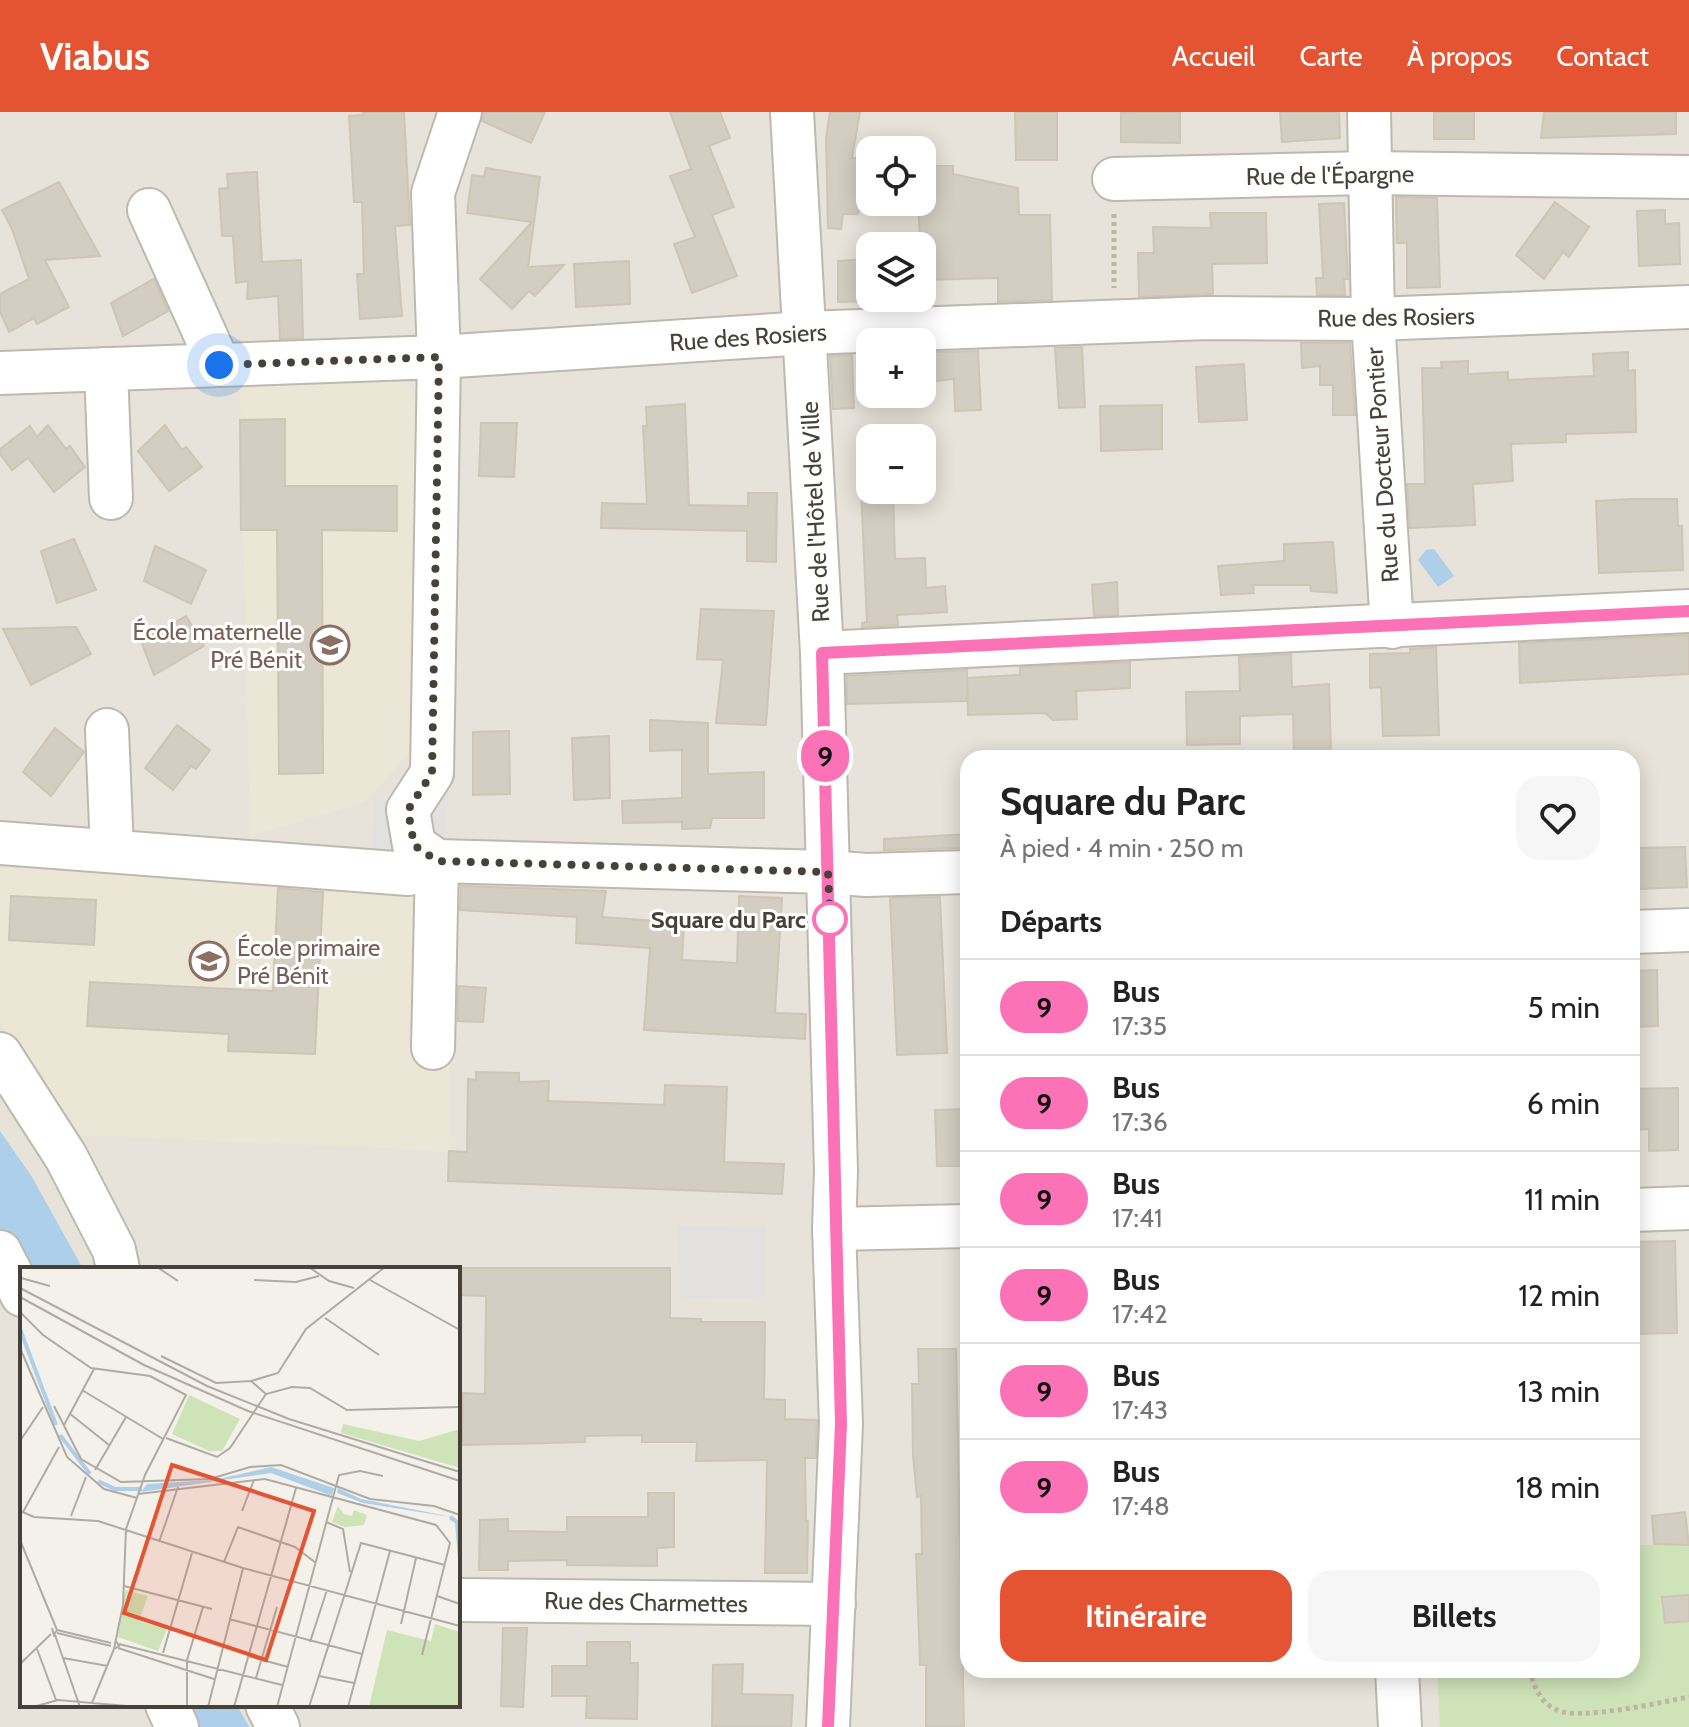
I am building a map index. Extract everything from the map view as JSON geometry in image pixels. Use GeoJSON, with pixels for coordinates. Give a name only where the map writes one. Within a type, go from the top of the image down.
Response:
{"type":"FeatureCollection","features":[{"type":"Feature","properties":{"kind":"street"},"geometry":{"type":"LineString","coordinates":[[437,861],[414,845],[408,810],[432,773],[439,357],[433,193],[460,112]]}},
{"type":"Feature","properties":{"kind":"street","name":"Rue de l'Hôtel de Ville"},"geometry":{"type":"LineString","coordinates":[[792,112],[822,653],[836,1171],[834,1229],[841,1424],[828,1727]]}},
{"type":"Feature","properties":{"kind":"street","name":"Rue du Docteur Pontier"},"geometry":{"type":"LineString","coordinates":[[1369,112],[1373,319],[1392,627]]}},
{"type":"Feature","properties":{"kind":"street","name":"Rue de l'Épargne"},"geometry":{"type":"LineString","coordinates":[[1114,179],[1369,173],[1689,177]]}},
{"type":"Feature","properties":{"kind":"street"},"geometry":{"type":"LineString","coordinates":[[149,210],[219,365]]}},
{"type":"Feature","properties":{"kind":"street","name":"Rue des Rosiers"},"geometry":{"type":"LineString","coordinates":[[0,373],[439,357],[806,333],[1207,318],[1373,319],[1689,307]]}},
{"type":"Feature","properties":{"kind":"street"},"geometry":{"type":"LineString","coordinates":[[106,369],[111,498]]}},
{"type":"Feature","properties":{"kind":"street"},"geometry":{"type":"LineString","coordinates":[[822,653],[1689,611]]}},
{"type":"Feature","properties":{"kind":"street"},"geometry":{"type":"LineString","coordinates":[[107,730],[112,850]]}},
{"type":"Feature","properties":{"kind":"street"},"geometry":{"type":"LineString","coordinates":[[0,843],[408,874],[437,861],[866,875],[960,872]]}},
{"type":"Feature","properties":{"kind":"street"},"geometry":{"type":"LineString","coordinates":[[433,1048],[437,861]]}},
{"type":"Feature","properties":{"kind":"street"},"geometry":{"type":"LineString","coordinates":[[1640,932],[1689,930]]}},
{"type":"Feature","properties":{"kind":"street"},"geometry":{"type":"LineString","coordinates":[[0,1054],[66,1157],[114,1250],[118,1267]]}},
{"type":"Feature","properties":{"kind":"street"},"geometry":{"type":"LineString","coordinates":[[1640,1210],[1689,1208]]}},
{"type":"Feature","properties":{"kind":"street"},"geometry":{"type":"LineString","coordinates":[[834,1229],[960,1226]]}},
{"type":"Feature","properties":{"kind":"street"},"geometry":{"type":"LineString","coordinates":[[0,1252],[20,1291]]}},
{"type":"Feature","properties":{"kind":"street","name":"Rue des Charmettes"},"geometry":{"type":"LineString","coordinates":[[460,1600],[834,1604]]}},
{"type":"Feature","properties":{"kind":"street"},"geometry":{"type":"LineString","coordinates":[[1397,1678],[1400,1727]]}},
{"type":"Feature","properties":{"kind":"street"},"geometry":{"type":"LineString","coordinates":[[168,1707],[177,1727]]}},
{"type":"Feature","properties":{"kind":"street"},"geometry":{"type":"LineString","coordinates":[[268,1707],[278,1727]]}},
{"type":"Feature","properties":{"kind":"path"},"geometry":{"type":"LineString","coordinates":[[1114,179],[1115,321]]}},
{"type":"Feature","properties":{"kind":"path"},"geometry":{"type":"LineString","coordinates":[[1532,1678],[1538,1695],[1559,1712],[1608,1712],[1689,1697]]}},
{"type":"Feature","properties":{"kind":"shaded area"},"geometry":{"type":"Polygon","coordinates":[[[0,112],[1689,112],[1689,1727],[0,1727],[0,112]]]}},
{"type":"Feature","properties":{"kind":"shaded area","name":"École maternelle Pré Bénit"},"geometry":{"type":"Polygon","coordinates":[[[388,376],[406,380],[419,401],[411,750],[366,802],[250,836],[240,387],[388,376]]]}},
{"type":"Feature","properties":{"kind":"shaded area"},"geometry":{"type":"Polygon","coordinates":[[[429,791],[447,791],[446,850],[394,839],[393,863],[372,863],[375,800],[396,801],[429,791]]]}},
{"type":"Feature","properties":{"kind":"shaded area","name":"École primaire Pré Bénit"},"geometry":{"type":"Polygon","coordinates":[[[0,862],[406,882],[420,899],[450,1055],[449,1151],[67,1134],[0,1023],[0,862]]]}},
{"type":"Feature","properties":{"kind":"shaded area"},"geometry":{"type":"Polygon","coordinates":[[[677,1225],[766,1228],[766,1297],[681,1299],[677,1225]]]}},
{"type":"Feature","properties":{"kind":"green space"},"geometry":{"type":"Polygon","coordinates":[[[1640,1545],[1689,1545],[1689,1727],[1440,1727],[1437,1678],[1640,1678],[1640,1545]]]}},
{"type":"Feature","properties":{"kind":"water"},"geometry":{"type":"Polygon","coordinates":[[[1434,549],[1454,576],[1438,587],[1418,560],[1426,550],[1434,549]]]}},
{"type":"Feature","properties":{"kind":"water"},"geometry":{"type":"Polygon","coordinates":[[[0,1131],[32,1177],[82,1267],[24,1267],[19,1252],[0,1228],[0,1131]]]}},
{"type":"Feature","properties":{"kind":"water"},"geometry":{"type":"Polygon","coordinates":[[[179,1707],[238,1707],[249,1727],[188,1727],[179,1707]]]}},
{"type":"Feature","properties":{"kind":"building"},"geometry":{"type":"Polygon","coordinates":[[[363,112],[404,112],[410,225],[395,226],[402,316],[360,319],[357,274],[364,274],[362,202],[354,202],[349,116],[363,115],[363,112]]]}},
{"type":"Feature","properties":{"kind":"building"},"geometry":{"type":"Polygon","coordinates":[[[483,112],[545,112],[531,143],[482,121],[483,112]]]}},
{"type":"Feature","properties":{"kind":"building"},"geometry":{"type":"Polygon","coordinates":[[[670,112],[720,112],[730,138],[709,146],[734,207],[712,215],[737,276],[692,293],[674,244],[695,237],[670,176],[691,169],[670,112]]]}},
{"type":"Feature","properties":{"kind":"building"},"geometry":{"type":"Polygon","coordinates":[[[830,112],[860,112],[852,158],[856,158],[856,214],[843,214],[841,229],[828,228],[826,138],[830,112]]]}},
{"type":"Feature","properties":{"kind":"building"},"geometry":{"type":"Polygon","coordinates":[[[1015,112],[1057,112],[1057,160],[1016,160],[1015,112]]]}},
{"type":"Feature","properties":{"kind":"building"},"geometry":{"type":"Polygon","coordinates":[[[1180,112],[1180,143],[1121,142],[1121,113],[1180,112]]]}},
{"type":"Feature","properties":{"kind":"building"},"geometry":{"type":"Polygon","coordinates":[[[1280,112],[1339,112],[1340,138],[1282,142],[1280,112]]]}},
{"type":"Feature","properties":{"kind":"building"},"geometry":{"type":"Polygon","coordinates":[[[1434,112],[1474,112],[1474,139],[1434,139],[1434,112]]]}},
{"type":"Feature","properties":{"kind":"building"},"geometry":{"type":"Polygon","coordinates":[[[1544,112],[1676,112],[1676,134],[1541,138],[1544,112]]]}},
{"type":"Feature","properties":{"kind":"building"},"geometry":{"type":"Polygon","coordinates":[[[936,166],[953,166],[953,174],[1018,188],[1019,215],[1050,215],[1052,300],[998,302],[998,278],[936,280],[936,232],[920,232],[919,216],[936,216],[936,166]]]}},
{"type":"Feature","properties":{"kind":"building"},"geometry":{"type":"Polygon","coordinates":[[[486,168],[540,177],[528,267],[564,265],[535,296],[529,291],[512,309],[480,279],[532,222],[467,213],[472,175],[484,177],[486,168]]]}},
{"type":"Feature","properties":{"kind":"building"},"geometry":{"type":"Polygon","coordinates":[[[257,172],[262,262],[301,260],[303,338],[280,339],[278,296],[247,299],[248,281],[236,283],[233,236],[222,236],[219,189],[228,188],[227,174],[257,172]]]}},
{"type":"Feature","properties":{"kind":"building"},"geometry":{"type":"Polygon","coordinates":[[[59,182],[100,256],[45,260],[69,307],[37,324],[34,318],[9,332],[0,312],[0,294],[29,279],[2,210],[59,182]]]}},
{"type":"Feature","properties":{"kind":"building"},"geometry":{"type":"Polygon","coordinates":[[[1396,197],[1437,198],[1440,287],[1407,288],[1407,243],[1397,243],[1396,197]]]}},
{"type":"Feature","properties":{"kind":"building"},"geometry":{"type":"Polygon","coordinates":[[[1555,202],[1589,227],[1569,257],[1563,252],[1544,279],[1516,255],[1555,202]]]}},
{"type":"Feature","properties":{"kind":"building"},"geometry":{"type":"Polygon","coordinates":[[[1344,203],[1348,279],[1344,279],[1345,295],[1317,295],[1316,278],[1323,278],[1319,204],[1344,203]]]}},
{"type":"Feature","properties":{"kind":"building"},"geometry":{"type":"Polygon","coordinates":[[[1665,210],[1665,224],[1679,223],[1680,264],[1639,266],[1637,211],[1665,210]]]}},
{"type":"Feature","properties":{"kind":"building"},"geometry":{"type":"Polygon","coordinates":[[[1210,213],[1266,213],[1267,263],[1212,264],[1213,294],[1139,297],[1138,253],[1154,253],[1153,227],[1211,228],[1210,213]]]}},
{"type":"Feature","properties":{"kind":"building"},"geometry":{"type":"Polygon","coordinates":[[[856,260],[856,301],[838,302],[838,261],[856,260]]]}},
{"type":"Feature","properties":{"kind":"building"},"geometry":{"type":"Polygon","coordinates":[[[629,261],[630,304],[576,307],[574,264],[629,261]]]}},
{"type":"Feature","properties":{"kind":"building"},"geometry":{"type":"Polygon","coordinates":[[[154,279],[168,311],[123,336],[111,303],[154,279]]]}},
{"type":"Feature","properties":{"kind":"building"},"geometry":{"type":"Polygon","coordinates":[[[1301,343],[1350,343],[1355,415],[1333,415],[1333,385],[1320,385],[1320,366],[1302,368],[1301,343]]]}},
{"type":"Feature","properties":{"kind":"building"},"geometry":{"type":"Polygon","coordinates":[[[1082,347],[1085,407],[1059,408],[1055,348],[1082,347]]]}},
{"type":"Feature","properties":{"kind":"building"},"geometry":{"type":"Polygon","coordinates":[[[978,351],[981,410],[955,411],[954,379],[936,381],[936,352],[978,351]]]}},
{"type":"Feature","properties":{"kind":"building"},"geometry":{"type":"Polygon","coordinates":[[[1628,352],[1628,371],[1635,370],[1636,432],[1566,434],[1566,442],[1511,444],[1513,481],[1473,484],[1475,525],[1410,528],[1407,484],[1425,484],[1422,368],[1442,368],[1441,362],[1468,361],[1468,374],[1508,372],[1508,380],[1594,376],[1593,354],[1628,352]]]}},
{"type":"Feature","properties":{"kind":"building"},"geometry":{"type":"Polygon","coordinates":[[[852,355],[854,408],[833,409],[830,356],[852,355]]]}},
{"type":"Feature","properties":{"kind":"building"},"geometry":{"type":"Polygon","coordinates":[[[1244,364],[1247,420],[1199,422],[1196,367],[1244,364]]]}},
{"type":"Feature","properties":{"kind":"building"},"geometry":{"type":"Polygon","coordinates":[[[685,404],[689,505],[748,506],[748,493],[777,493],[776,562],[747,561],[747,531],[601,528],[602,503],[647,504],[643,426],[647,426],[646,407],[685,404]]]}},
{"type":"Feature","properties":{"kind":"building"},"geometry":{"type":"Polygon","coordinates":[[[1162,405],[1162,449],[1101,451],[1100,406],[1162,405]]]}},
{"type":"Feature","properties":{"kind":"building"},"geometry":{"type":"Polygon","coordinates":[[[285,419],[285,486],[397,486],[397,531],[322,530],[323,773],[279,774],[277,530],[241,530],[240,420],[285,419]]]}},
{"type":"Feature","properties":{"kind":"building"},"geometry":{"type":"Polygon","coordinates":[[[481,423],[517,423],[514,477],[479,476],[481,423]]]}},
{"type":"Feature","properties":{"kind":"building"},"geometry":{"type":"Polygon","coordinates":[[[48,425],[66,449],[70,446],[85,467],[54,492],[28,458],[12,470],[0,454],[0,449],[30,426],[37,437],[48,425]]]}},
{"type":"Feature","properties":{"kind":"building"},"geometry":{"type":"Polygon","coordinates":[[[165,425],[182,450],[186,447],[202,467],[169,491],[138,451],[165,425]]]}},
{"type":"Feature","properties":{"kind":"building"},"geometry":{"type":"Polygon","coordinates":[[[1677,499],[1678,526],[1682,526],[1683,570],[1599,573],[1596,501],[1677,499]]]}},
{"type":"Feature","properties":{"kind":"building"},"geometry":{"type":"Polygon","coordinates":[[[862,504],[893,504],[895,559],[925,558],[926,588],[945,586],[947,612],[897,615],[898,625],[862,627],[862,623],[867,622],[862,504]]]}},
{"type":"Feature","properties":{"kind":"building"},"geometry":{"type":"Polygon","coordinates":[[[74,539],[96,590],[57,603],[41,551],[74,539]]]}},
{"type":"Feature","properties":{"kind":"building"},"geometry":{"type":"Polygon","coordinates":[[[1333,542],[1337,593],[1311,591],[1310,585],[1253,585],[1254,593],[1221,595],[1218,566],[1284,561],[1284,544],[1333,542]]]}},
{"type":"Feature","properties":{"kind":"building"},"geometry":{"type":"Polygon","coordinates":[[[155,546],[206,570],[191,604],[144,581],[155,546]]]}},
{"type":"Feature","properties":{"kind":"building"},"geometry":{"type":"Polygon","coordinates":[[[1117,582],[1118,615],[1094,616],[1092,585],[1117,582]]]}},
{"type":"Feature","properties":{"kind":"building"},"geometry":{"type":"Polygon","coordinates":[[[701,609],[774,611],[766,725],[716,723],[723,660],[697,659],[701,609]]]}},
{"type":"Feature","properties":{"kind":"building"},"geometry":{"type":"Polygon","coordinates":[[[186,616],[204,646],[154,675],[141,641],[186,616]]]}},
{"type":"Feature","properties":{"kind":"building"},"geometry":{"type":"Polygon","coordinates":[[[76,627],[91,654],[31,685],[3,629],[76,627]]]}},
{"type":"Feature","properties":{"kind":"building"},"geometry":{"type":"Polygon","coordinates":[[[1689,635],[1689,674],[1520,683],[1519,643],[1689,635]]]}},
{"type":"Feature","properties":{"kind":"building"},"geometry":{"type":"Polygon","coordinates":[[[1436,647],[1439,735],[1383,736],[1381,687],[1370,688],[1370,654],[1410,653],[1410,649],[1436,647]]]}},
{"type":"Feature","properties":{"kind":"building"},"geometry":{"type":"Polygon","coordinates":[[[1291,654],[1292,687],[1329,684],[1331,750],[1294,750],[1293,714],[1240,716],[1240,744],[1187,745],[1186,692],[1240,691],[1239,657],[1291,654]]]}},
{"type":"Feature","properties":{"kind":"building"},"geometry":{"type":"Polygon","coordinates":[[[1130,662],[1130,688],[1076,691],[1077,719],[1053,720],[1045,713],[968,715],[967,678],[1020,675],[1020,667],[1130,662]]]}},
{"type":"Feature","properties":{"kind":"building"},"geometry":{"type":"Polygon","coordinates":[[[967,670],[967,701],[847,704],[847,676],[967,670]]]}},
{"type":"Feature","properties":{"kind":"building"},"geometry":{"type":"Polygon","coordinates":[[[650,720],[708,723],[708,774],[764,772],[764,818],[712,818],[710,828],[682,829],[682,822],[623,823],[622,801],[682,798],[682,750],[650,751],[650,720]]]}},
{"type":"Feature","properties":{"kind":"building"},"geometry":{"type":"Polygon","coordinates":[[[177,725],[210,750],[196,769],[191,766],[173,790],[145,768],[177,725]]]}},
{"type":"Feature","properties":{"kind":"building"},"geometry":{"type":"Polygon","coordinates":[[[55,728],[84,752],[51,796],[23,772],[55,728]]]}},
{"type":"Feature","properties":{"kind":"building"},"geometry":{"type":"Polygon","coordinates":[[[509,731],[510,794],[473,795],[473,732],[509,731]]]}},
{"type":"Feature","properties":{"kind":"building"},"geometry":{"type":"Polygon","coordinates":[[[609,736],[610,798],[574,800],[572,738],[609,736]]]}},
{"type":"Feature","properties":{"kind":"building"},"geometry":{"type":"Polygon","coordinates":[[[960,834],[960,848],[884,850],[884,839],[960,834]]]}},
{"type":"Feature","properties":{"kind":"building"},"geometry":{"type":"Polygon","coordinates":[[[1685,847],[1687,887],[1640,889],[1640,848],[1685,847]]]}},
{"type":"Feature","properties":{"kind":"building"},"geometry":{"type":"Polygon","coordinates":[[[461,886],[606,891],[602,917],[684,923],[682,960],[737,963],[739,896],[782,898],[775,1013],[806,1014],[805,1039],[644,1030],[650,948],[576,943],[577,917],[460,910],[461,886]]]}},
{"type":"Feature","properties":{"kind":"building"},"geometry":{"type":"Polygon","coordinates":[[[278,888],[323,892],[315,1054],[228,1051],[229,1034],[87,1026],[90,982],[273,991],[278,888]]]}},
{"type":"Feature","properties":{"kind":"building"},"geometry":{"type":"Polygon","coordinates":[[[11,896],[96,900],[94,945],[9,940],[11,896]]]}},
{"type":"Feature","properties":{"kind":"building"},"geometry":{"type":"Polygon","coordinates":[[[940,897],[947,1053],[897,1055],[890,898],[940,897]]]}},
{"type":"Feature","properties":{"kind":"building"},"geometry":{"type":"Polygon","coordinates":[[[1657,970],[1658,1026],[1640,1027],[1640,971],[1657,970]]]}},
{"type":"Feature","properties":{"kind":"building"},"geometry":{"type":"Polygon","coordinates":[[[458,986],[486,988],[483,1022],[458,1021],[458,986]]]}},
{"type":"Feature","properties":{"kind":"building"},"geometry":{"type":"Polygon","coordinates":[[[476,1072],[519,1073],[519,1082],[549,1081],[548,1101],[664,1105],[665,1085],[727,1087],[724,1162],[784,1164],[782,1194],[448,1181],[449,1151],[467,1152],[468,1079],[476,1080],[476,1072]]]}},
{"type":"Feature","properties":{"kind":"building"},"geometry":{"type":"Polygon","coordinates":[[[1678,1088],[1678,1150],[1649,1151],[1649,1129],[1640,1130],[1640,1089],[1678,1088]]]}},
{"type":"Feature","properties":{"kind":"building"},"geometry":{"type":"Polygon","coordinates":[[[960,1109],[960,1166],[937,1166],[935,1110],[960,1109]]]}},
{"type":"Feature","properties":{"kind":"building"},"geometry":{"type":"Polygon","coordinates":[[[1675,1241],[1677,1333],[1640,1334],[1640,1242],[1675,1241]]]}},
{"type":"Feature","properties":{"kind":"building"},"geometry":{"type":"Polygon","coordinates":[[[460,1268],[670,1268],[670,1318],[701,1319],[701,1322],[765,1322],[764,1399],[785,1400],[785,1419],[817,1420],[816,1458],[805,1458],[807,1573],[765,1573],[767,1460],[696,1461],[697,1442],[642,1442],[642,1435],[585,1436],[585,1442],[462,1445],[463,1393],[485,1394],[486,1296],[460,1295],[460,1268]]]}},
{"type":"Feature","properties":{"kind":"building"},"geometry":{"type":"Polygon","coordinates":[[[918,1349],[956,1349],[960,1678],[963,1678],[964,1727],[926,1727],[926,1665],[920,1665],[916,1554],[922,1554],[921,1496],[917,1497],[913,1455],[912,1384],[919,1384],[918,1349]]]}},
{"type":"Feature","properties":{"kind":"building"},"geometry":{"type":"Polygon","coordinates":[[[648,1493],[674,1493],[674,1547],[657,1548],[657,1566],[567,1565],[567,1560],[508,1561],[508,1570],[479,1570],[480,1520],[508,1519],[508,1531],[567,1532],[567,1517],[648,1517],[648,1493]]]}},
{"type":"Feature","properties":{"kind":"building"},"geometry":{"type":"Polygon","coordinates":[[[1685,1512],[1689,1545],[1654,1544],[1652,1516],[1685,1512]]]}},
{"type":"Feature","properties":{"kind":"building"},"geometry":{"type":"Polygon","coordinates":[[[1689,1595],[1689,1621],[1665,1623],[1662,1597],[1689,1595]]]}},
{"type":"Feature","properties":{"kind":"building"},"geometry":{"type":"Polygon","coordinates":[[[503,1628],[527,1628],[523,1707],[501,1706],[503,1628]]]}},
{"type":"Feature","properties":{"kind":"building"},"geometry":{"type":"Polygon","coordinates":[[[587,1642],[630,1642],[630,1663],[638,1663],[637,1719],[586,1718],[587,1696],[552,1696],[552,1666],[587,1666],[587,1642]]]}},
{"type":"Feature","properties":{"kind":"building"},"geometry":{"type":"Polygon","coordinates":[[[743,1664],[742,1694],[793,1695],[791,1727],[712,1727],[713,1665],[743,1664]]]}},
{"type":"Feature","properties":{"kind":"bus line","name":"9"},"geometry":{"type":"LineString","coordinates":[[828,1727],[841,1424],[822,653],[1689,611]]}},
{"type":"Feature","properties":{"kind":"place","name":"École maternelle Pré Bénit"},"geometry":{"type":"Point","coordinates":[330,645]}},
{"type":"Feature","properties":{"kind":"place","name":"Square du Parc"},"geometry":{"type":"Point","coordinates":[830,919]}},
{"type":"Feature","properties":{"kind":"place","name":"École primaire Pré Bénit"},"geometry":{"type":"Point","coordinates":[209,961]}},
{"type":"Feature","properties":{"kind":"route"},"geometry":{"type":"LineString","coordinates":[[219,365],[439,357],[432,773],[408,810],[414,845],[437,861],[828,872],[830,919]]}}]}
